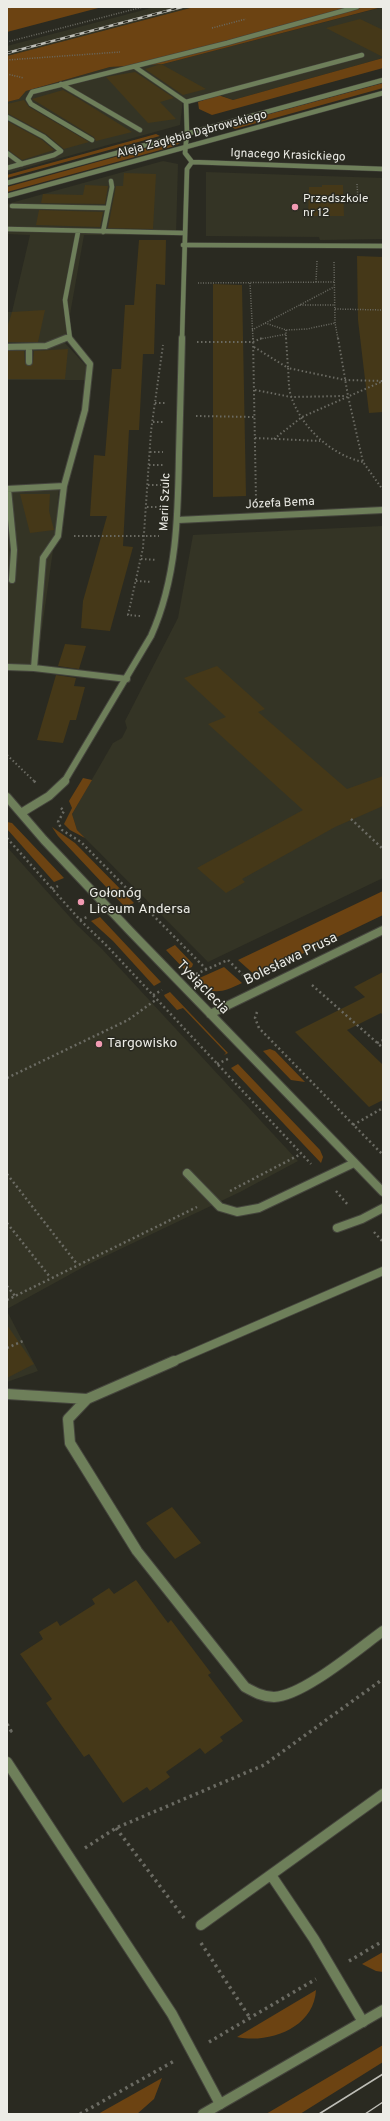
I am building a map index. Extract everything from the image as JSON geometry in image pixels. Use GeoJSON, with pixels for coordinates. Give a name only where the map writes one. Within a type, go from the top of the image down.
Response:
{"type":"FeatureCollection","features":[{"type":"Feature","properties":{"kind":"street"},"geometry":{"type":"LineString","coordinates":[[92,140],[31,104],[28,99],[32,92],[135,67],[158,59],[227,43],[357,7]]}},
{"type":"Feature","properties":{"kind":"street"},"geometry":{"type":"LineString","coordinates":[[135,67],[186,102],[362,55]]}},
{"type":"Feature","properties":{"kind":"street","name":"Aleja Zagłębia Dąbrowskiego"},"geometry":{"type":"LineString","coordinates":[[7,183],[383,80]]}},
{"type":"Feature","properties":{"kind":"street"},"geometry":{"type":"LineString","coordinates":[[61,84],[140,130]]}},
{"type":"Feature","properties":{"kind":"street","name":"Aleja Zagłębia Dąbrowskiego"},"geometry":{"type":"LineString","coordinates":[[7,196],[383,93]]}},
{"type":"Feature","properties":{"kind":"street"},"geometry":{"type":"LineString","coordinates":[[186,102],[186,156],[192,162]]}},
{"type":"Feature","properties":{"kind":"street"},"geometry":{"type":"LineString","coordinates":[[7,117],[35,132],[61,151],[54,155],[7,168]]}},
{"type":"Feature","properties":{"kind":"street"},"geometry":{"type":"LineString","coordinates":[[7,153],[22,164]]}},
{"type":"Feature","properties":{"kind":"street","name":"Ignacego Krasickiego"},"geometry":{"type":"LineString","coordinates":[[192,162],[383,169]]}},
{"type":"Feature","properties":{"kind":"street","name":"Marii Szulc"},"geometry":{"type":"LineString","coordinates":[[21,813],[49,796],[62,785],[127,679],[158,618],[168,583],[178,520],[183,245],[187,169],[192,162]]}},
{"type":"Feature","properties":{"kind":"street"},"geometry":{"type":"LineString","coordinates":[[103,232],[112,187],[111,181]]}},
{"type":"Feature","properties":{"kind":"street"},"geometry":{"type":"LineString","coordinates":[[12,206],[108,208]]}},
{"type":"Feature","properties":{"kind":"street"},"geometry":{"type":"LineString","coordinates":[[7,229],[78,232],[184,233]]}},
{"type":"Feature","properties":{"kind":"street"},"geometry":{"type":"LineString","coordinates":[[34,668],[43,558],[58,536],[64,486],[85,410],[90,364],[68,337],[65,300],[78,232]]}},
{"type":"Feature","properties":{"kind":"street"},"geometry":{"type":"LineString","coordinates":[[183,245],[383,246]]}},
{"type":"Feature","properties":{"kind":"street"},"geometry":{"type":"LineString","coordinates":[[7,347],[29,348],[57,345],[68,337]]}},
{"type":"Feature","properties":{"kind":"street"},"geometry":{"type":"LineString","coordinates":[[29,348],[29,362]]}},
{"type":"Feature","properties":{"kind":"street"},"geometry":{"type":"LineString","coordinates":[[12,580],[14,550],[8,489],[64,486]]}},
{"type":"Feature","properties":{"kind":"street","name":"Józefa Bema"},"geometry":{"type":"LineString","coordinates":[[178,520],[383,510]]}},
{"type":"Feature","properties":{"kind":"street"},"geometry":{"type":"LineString","coordinates":[[7,550],[14,550]]}},
{"type":"Feature","properties":{"kind":"street"},"geometry":{"type":"LineString","coordinates":[[7,667],[34,668],[127,679]]}},
{"type":"Feature","properties":{"kind":"street","name":"Tysiąclecia"},"geometry":{"type":"LineString","coordinates":[[7,797],[44,840],[383,1192]]}},
{"type":"Feature","properties":{"kind":"street","name":"Bolesława Prusa"},"geometry":{"type":"LineString","coordinates":[[210,1014],[383,930]]}},
{"type":"Feature","properties":{"kind":"street"},"geometry":{"type":"LineString","coordinates":[[186,1173],[211,1201],[220,1208],[237,1212],[259,1208],[354,1163]]}},
{"type":"Feature","properties":{"kind":"street"},"geometry":{"type":"LineString","coordinates":[[337,1228],[362,1219],[383,1208]]}},
{"type":"Feature","properties":{"kind":"street"},"geometry":{"type":"LineString","coordinates":[[383,1271],[87,1399],[68,1419],[70,1443],[137,1551],[245,1687],[261,1697],[278,1697],[305,1686],[383,1631]]}},
{"type":"Feature","properties":{"kind":"street"},"geometry":{"type":"LineString","coordinates":[[7,1394],[87,1399]]}},
{"type":"Feature","properties":{"kind":"street"},"geometry":{"type":"LineString","coordinates":[[7,1762],[172,2014],[220,2104]]}},
{"type":"Feature","properties":{"kind":"street"},"geometry":{"type":"LineString","coordinates":[[201,1925],[383,1794]]}},
{"type":"Feature","properties":{"kind":"street"},"geometry":{"type":"LineString","coordinates":[[271,1875],[333,1970],[363,2022]]}},
{"type":"Feature","properties":{"kind":"street"},"geometry":{"type":"LineString","coordinates":[[203,2114],[383,2010]]}},
{"type":"Feature","properties":{"kind":"path"},"geometry":{"type":"LineString","coordinates":[[7,8],[13,7]]}},
{"type":"Feature","properties":{"kind":"path"},"geometry":{"type":"LineString","coordinates":[[7,42],[143,7]]}},
{"type":"Feature","properties":{"kind":"path"},"geometry":{"type":"LineString","coordinates":[[209,29],[246,19]]}},
{"type":"Feature","properties":{"kind":"path"},"geometry":{"type":"LineString","coordinates":[[7,60],[121,52]]}},
{"type":"Feature","properties":{"kind":"path"},"geometry":{"type":"LineString","coordinates":[[350,184],[358,184],[358,200]]}},
{"type":"Feature","properties":{"kind":"path"},"geometry":{"type":"LineString","coordinates":[[316,282],[317,258]]}},
{"type":"Feature","properties":{"kind":"path"},"geometry":{"type":"LineString","coordinates":[[334,260],[335,323],[348,396],[363,462],[383,490]]}},
{"type":"Feature","properties":{"kind":"path"},"geometry":{"type":"LineString","coordinates":[[250,282],[255,390],[256,516]]}},
{"type":"Feature","properties":{"kind":"path"},"geometry":{"type":"LineString","coordinates":[[183,283],[334,282]]}},
{"type":"Feature","properties":{"kind":"path"},"geometry":{"type":"LineString","coordinates":[[252,330],[334,287]]}},
{"type":"Feature","properties":{"kind":"path"},"geometry":{"type":"LineString","coordinates":[[299,305],[335,306]]}},
{"type":"Feature","properties":{"kind":"path"},"geometry":{"type":"LineString","coordinates":[[335,309],[383,310]]}},
{"type":"Feature","properties":{"kind":"path"},"geometry":{"type":"LineString","coordinates":[[265,323],[286,330],[307,329],[335,323]]}},
{"type":"Feature","properties":{"kind":"path"},"geometry":{"type":"LineString","coordinates":[[286,330],[291,397],[302,417],[320,441],[354,461],[363,462]]}},
{"type":"Feature","properties":{"kind":"path"},"geometry":{"type":"LineString","coordinates":[[181,342],[253,342],[265,337],[287,334]]}},
{"type":"Feature","properties":{"kind":"path"},"geometry":{"type":"LineString","coordinates":[[158,618],[128,616],[143,548],[151,431],[163,345]]}},
{"type":"Feature","properties":{"kind":"path"},"geometry":{"type":"LineString","coordinates":[[253,347],[288,368],[345,380],[383,381],[302,417],[274,439]]}},
{"type":"Feature","properties":{"kind":"path"},"geometry":{"type":"LineString","coordinates":[[255,390],[291,397],[348,396]]}},
{"type":"Feature","properties":{"kind":"path"},"geometry":{"type":"LineString","coordinates":[[180,416],[255,417]]}},
{"type":"Feature","properties":{"kind":"path"},"geometry":{"type":"LineString","coordinates":[[255,438],[320,441]]}},
{"type":"Feature","properties":{"kind":"path"},"geometry":{"type":"LineString","coordinates":[[7,755],[35,782]]}},
{"type":"Feature","properties":{"kind":"path"},"geometry":{"type":"LineString","coordinates":[[61,808],[64,811],[58,822],[60,827],[78,839],[206,970]]}},
{"type":"Feature","properties":{"kind":"path"},"geometry":{"type":"LineString","coordinates":[[351,819],[383,850]]}},
{"type":"Feature","properties":{"kind":"path"},"geometry":{"type":"LineString","coordinates":[[7,838],[52,890],[80,920],[105,943],[383,1242]]}},
{"type":"Feature","properties":{"kind":"path"},"geometry":{"type":"LineString","coordinates":[[52,890],[58,886]]}},
{"type":"Feature","properties":{"kind":"path"},"geometry":{"type":"LineString","coordinates":[[136,905],[141,903]]}},
{"type":"Feature","properties":{"kind":"path"},"geometry":{"type":"LineString","coordinates":[[80,920],[87,917]]}},
{"type":"Feature","properties":{"kind":"path"},"geometry":{"type":"LineString","coordinates":[[172,942],[177,940]]}},
{"type":"Feature","properties":{"kind":"path"},"geometry":{"type":"LineString","coordinates":[[201,972],[228,960],[248,980]]}},
{"type":"Feature","properties":{"kind":"path"},"geometry":{"type":"LineString","coordinates":[[312,985],[383,1048]]}},
{"type":"Feature","properties":{"kind":"path"},"geometry":{"type":"LineString","coordinates":[[153,995],[167,988]]}},
{"type":"Feature","properties":{"kind":"path"},"geometry":{"type":"LineString","coordinates":[[7,1078],[128,1020],[157,999]]}},
{"type":"Feature","properties":{"kind":"path"},"geometry":{"type":"LineString","coordinates":[[261,1010],[255,1016],[259,1028],[383,1155]]}},
{"type":"Feature","properties":{"kind":"path"},"geometry":{"type":"LineString","coordinates":[[378,1043],[383,1040]]}},
{"type":"Feature","properties":{"kind":"path"},"geometry":{"type":"LineString","coordinates":[[218,1064],[232,1057]]}},
{"type":"Feature","properties":{"kind":"path"},"geometry":{"type":"LineString","coordinates":[[353,1125],[383,1108]]}},
{"type":"Feature","properties":{"kind":"path"},"geometry":{"type":"LineString","coordinates":[[7,1300],[50,1277],[211,1201],[301,1154]]}},
{"type":"Feature","properties":{"kind":"path"},"geometry":{"type":"LineString","coordinates":[[7,1174],[77,1264]]}},
{"type":"Feature","properties":{"kind":"path"},"geometry":{"type":"LineString","coordinates":[[7,1223],[50,1277]]}},
{"type":"Feature","properties":{"kind":"path"},"geometry":{"type":"LineString","coordinates":[[7,1286],[15,1296]]}},
{"type":"Feature","properties":{"kind":"path"},"geometry":{"type":"LineString","coordinates":[[7,1348],[24,1341]]}},
{"type":"Feature","properties":{"kind":"path"},"geometry":{"type":"LineString","coordinates":[[70,1859],[107,1832],[264,1765],[383,1679]]}},
{"type":"Feature","properties":{"kind":"path"},"geometry":{"type":"LineString","coordinates":[[7,1724],[11,1731],[7,1732]]}},
{"type":"Feature","properties":{"kind":"path"},"geometry":{"type":"LineString","coordinates":[[80,2114],[193,2051],[383,1941]]}},
{"type":"Feature","properties":{"kind":"shaded area"},"geometry":{"type":"Polygon","coordinates":[[[7,7],[102,7],[7,32],[7,7]]]}},
{"type":"Feature","properties":{"kind":"shaded area"},"geometry":{"type":"Polygon","coordinates":[[[155,7],[194,7],[7,56],[7,46],[155,7]]]}},
{"type":"Feature","properties":{"kind":"shaded area"},"geometry":{"type":"Polygon","coordinates":[[[194,7],[382,7],[163,64],[110,67],[26,91],[19,99],[7,102],[7,56],[194,7]]]}},
{"type":"Feature","properties":{"kind":"shaded area"},"geometry":{"type":"Polygon","coordinates":[[[383,7],[383,58],[233,100],[212,92],[183,100],[180,125],[7,173],[7,102],[19,99],[26,91],[110,67],[163,64],[383,7]]]}},
{"type":"Feature","properties":{"kind":"shaded area"},"geometry":{"type":"Polygon","coordinates":[[[383,58],[383,68],[212,115],[199,109],[198,102],[218,95],[233,100],[383,58]]]}},
{"type":"Feature","properties":{"kind":"shaded area"},"geometry":{"type":"Polygon","coordinates":[[[383,83],[383,88],[235,129],[229,125],[383,83]]]}},
{"type":"Feature","properties":{"kind":"shaded area"},"geometry":{"type":"Polygon","coordinates":[[[156,134],[160,136],[7,178],[7,175],[156,134]]]}},
{"type":"Feature","properties":{"kind":"shaded area"},"geometry":{"type":"Polygon","coordinates":[[[169,142],[180,143],[175,146],[7,192],[7,187],[169,142]]]}},
{"type":"Feature","properties":{"kind":"shaded area"},"geometry":{"type":"Polygon","coordinates":[[[163,161],[178,164],[176,235],[84,235],[65,343],[88,368],[87,380],[7,380],[7,312],[12,312],[30,235],[7,234],[7,204],[163,161]]]}},
{"type":"Feature","properties":{"kind":"shaded area","name":"Przedszkole nr 12"},"geometry":{"type":"Polygon","coordinates":[[[206,172],[383,178],[383,239],[320,240],[319,237],[206,236],[206,172]]]}},
{"type":"Feature","properties":{"kind":"shaded area"},"geometry":{"type":"Polygon","coordinates":[[[59,488],[55,536],[36,671],[7,671],[7,491],[59,488]]]}},
{"type":"Feature","properties":{"kind":"shaded area"},"geometry":{"type":"Polygon","coordinates":[[[383,526],[383,878],[208,962],[77,830],[72,814],[113,743],[122,738],[127,728],[125,721],[178,618],[193,535],[383,526]]]}},
{"type":"Feature","properties":{"kind":"shaded area"},"geometry":{"type":"Polygon","coordinates":[[[83,778],[92,780],[72,814],[77,830],[85,838],[70,830],[64,824],[72,808],[69,801],[83,778]]]}},
{"type":"Feature","properties":{"kind":"shaded area"},"geometry":{"type":"Polygon","coordinates":[[[7,822],[12,823],[64,878],[54,882],[7,829],[7,822]]]}},
{"type":"Feature","properties":{"kind":"shaded area"},"geometry":{"type":"Polygon","coordinates":[[[52,827],[75,843],[134,903],[125,907],[58,836],[52,827]]]}},
{"type":"Feature","properties":{"kind":"shaded area","name":"Targowisko"},"geometry":{"type":"Polygon","coordinates":[[[7,847],[77,925],[102,949],[298,1161],[240,1192],[89,1264],[7,1309],[7,847]]]}},
{"type":"Feature","properties":{"kind":"shaded area"},"geometry":{"type":"Polygon","coordinates":[[[383,891],[383,915],[256,976],[238,960],[383,891]]]}},
{"type":"Feature","properties":{"kind":"shaded area"},"geometry":{"type":"Polygon","coordinates":[[[100,917],[161,982],[154,986],[113,941],[91,921],[100,917]]]}},
{"type":"Feature","properties":{"kind":"shaded area"},"geometry":{"type":"Polygon","coordinates":[[[175,945],[193,964],[192,967],[185,970],[166,950],[175,945]]]}},
{"type":"Feature","properties":{"kind":"shaded area"},"geometry":{"type":"Polygon","coordinates":[[[224,967],[242,983],[229,989],[212,991],[206,989],[195,980],[224,967]]]}},
{"type":"Feature","properties":{"kind":"shaded area"},"geometry":{"type":"Polygon","coordinates":[[[170,992],[228,1053],[224,1055],[226,1053],[183,1008],[177,1010],[164,995],[170,992]]]}},
{"type":"Feature","properties":{"kind":"shaded area"},"geometry":{"type":"Polygon","coordinates":[[[270,1049],[275,1051],[305,1082],[291,1080],[263,1051],[270,1049]]]}},
{"type":"Feature","properties":{"kind":"shaded area"},"geometry":{"type":"Polygon","coordinates":[[[238,1064],[320,1150],[323,1157],[321,1163],[231,1068],[238,1064]]]}},
{"type":"Feature","properties":{"kind":"shaded area"},"geometry":{"type":"Polygon","coordinates":[[[7,1311],[38,1371],[7,1382],[7,1311]]]}},
{"type":"Feature","properties":{"kind":"shaded area"},"geometry":{"type":"Polygon","coordinates":[[[383,1952],[383,1972],[376,1971],[362,1964],[383,1952]]]}},
{"type":"Feature","properties":{"kind":"shaded area"},"geometry":{"type":"Polygon","coordinates":[[[316,1990],[313,2003],[307,2014],[299,2023],[288,2030],[263,2038],[250,2039],[237,2037],[316,1990]]]}},
{"type":"Feature","properties":{"kind":"shaded area"},"geometry":{"type":"Polygon","coordinates":[[[383,2045],[383,2062],[300,2114],[266,2114],[383,2045]]]}},
{"type":"Feature","properties":{"kind":"shaded area"},"geometry":{"type":"Polygon","coordinates":[[[162,2078],[154,2099],[137,2114],[98,2114],[162,2078]]]}},
{"type":"Feature","properties":{"kind":"building"},"geometry":{"type":"Polygon","coordinates":[[[360,19],[383,30],[383,57],[326,28],[360,19]]]}},
{"type":"Feature","properties":{"kind":"building"},"geometry":{"type":"Polygon","coordinates":[[[161,64],[206,89],[183,95],[145,69],[161,64]]]}},
{"type":"Feature","properties":{"kind":"building"},"geometry":{"type":"Polygon","coordinates":[[[135,72],[174,98],[160,102],[176,119],[148,123],[106,77],[135,72]]]}},
{"type":"Feature","properties":{"kind":"building"},"geometry":{"type":"Polygon","coordinates":[[[63,90],[132,132],[96,141],[94,137],[32,99],[63,90]]]}},
{"type":"Feature","properties":{"kind":"building"},"geometry":{"type":"Polygon","coordinates":[[[24,100],[29,107],[89,142],[64,149],[46,134],[7,113],[7,104],[24,100]]]}},
{"type":"Feature","properties":{"kind":"building"},"geometry":{"type":"Polygon","coordinates":[[[7,121],[42,140],[54,150],[22,160],[7,149],[7,121]]]}},
{"type":"Feature","properties":{"kind":"building"},"geometry":{"type":"Polygon","coordinates":[[[124,173],[156,174],[153,229],[108,228],[116,186],[123,186],[124,173]]]}},
{"type":"Feature","properties":{"kind":"building"},"geometry":{"type":"Polygon","coordinates":[[[85,185],[108,186],[105,204],[41,203],[43,194],[83,195],[85,185]]]}},
{"type":"Feature","properties":{"kind":"building"},"geometry":{"type":"Polygon","coordinates":[[[322,185],[343,185],[344,216],[308,216],[309,187],[322,187],[322,185]]]}},
{"type":"Feature","properties":{"kind":"building"},"geometry":{"type":"Polygon","coordinates":[[[39,210],[103,212],[100,227],[36,225],[39,210]]]}},
{"type":"Feature","properties":{"kind":"building"},"geometry":{"type":"Polygon","coordinates":[[[139,240],[166,240],[165,285],[156,284],[154,354],[143,354],[139,430],[129,430],[123,546],[133,547],[110,631],[81,628],[83,601],[107,516],[90,516],[94,455],[105,456],[112,369],[121,369],[125,305],[134,305],[139,240]]]}},
{"type":"Feature","properties":{"kind":"building"},"geometry":{"type":"Polygon","coordinates":[[[357,256],[383,257],[383,412],[369,413],[358,320],[357,256]]]}},
{"type":"Feature","properties":{"kind":"building"},"geometry":{"type":"Polygon","coordinates":[[[213,284],[242,285],[246,496],[213,497],[213,284]]]}},
{"type":"Feature","properties":{"kind":"building"},"geometry":{"type":"Polygon","coordinates":[[[45,310],[38,342],[7,342],[7,328],[12,312],[45,310]]]}},
{"type":"Feature","properties":{"kind":"building"},"geometry":{"type":"Polygon","coordinates":[[[68,349],[65,379],[7,379],[7,351],[24,351],[25,364],[29,366],[33,362],[34,351],[68,349]]]}},
{"type":"Feature","properties":{"kind":"building"},"geometry":{"type":"Polygon","coordinates":[[[20,494],[50,494],[49,511],[54,530],[30,533],[20,494]]]}},
{"type":"Feature","properties":{"kind":"building"},"geometry":{"type":"Polygon","coordinates":[[[65,644],[86,646],[79,669],[58,666],[65,644]]]}},
{"type":"Feature","properties":{"kind":"building"},"geometry":{"type":"Polygon","coordinates":[[[217,666],[265,709],[258,712],[347,789],[383,776],[383,806],[335,827],[242,879],[245,882],[226,893],[197,868],[303,810],[208,724],[226,717],[184,678],[217,666]]]}},
{"type":"Feature","properties":{"kind":"building"},"geometry":{"type":"Polygon","coordinates":[[[56,675],[76,678],[74,686],[85,687],[76,720],[70,720],[63,743],[37,740],[56,675]]]}},
{"type":"Feature","properties":{"kind":"building"},"geometry":{"type":"Polygon","coordinates":[[[383,972],[383,1015],[381,1013],[347,1030],[383,1065],[383,1100],[369,1107],[295,1032],[365,997],[354,987],[383,972]]]}},
{"type":"Feature","properties":{"kind":"building"},"geometry":{"type":"Polygon","coordinates":[[[7,1325],[34,1364],[7,1378],[7,1325]]]}},
{"type":"Feature","properties":{"kind":"building"},"geometry":{"type":"Polygon","coordinates":[[[172,1507],[201,1543],[175,1559],[146,1523],[172,1507]]]}},
{"type":"Feature","properties":{"kind":"building"},"geometry":{"type":"Polygon","coordinates":[[[136,1580],[168,1623],[171,1620],[211,1673],[208,1675],[243,1721],[220,1737],[223,1741],[205,1754],[200,1748],[166,1772],[170,1777],[150,1791],[147,1787],[123,1803],[89,1754],[84,1757],[46,1703],[52,1699],[20,1654],[43,1639],[39,1632],[57,1621],[60,1626],[95,1604],[92,1599],[109,1588],[114,1594],[136,1580]]]}},
{"type":"Feature","properties":{"kind":"tram line"},"geometry":{"type":"LineString","coordinates":[[319,2114],[383,2074]]}},
{"type":"Feature","properties":{"kind":"tram line"},"geometry":{"type":"LineString","coordinates":[[365,2114],[383,2102]]}},
{"type":"Feature","properties":{"kind":"railway"},"geometry":{"type":"LineString","coordinates":[[7,53],[182,7]]}},
{"type":"Feature","properties":{"kind":"place","name":"Przedszkole nr 12"},"geometry":{"type":"Point","coordinates":[295,207]}},
{"type":"Feature","properties":{"kind":"place","name":"Gołonóg Liceum Andersa"},"geometry":{"type":"Point","coordinates":[81,902]}},
{"type":"Feature","properties":{"kind":"place","name":"Targowisko"},"geometry":{"type":"Point","coordinates":[99,1044]}}]}
